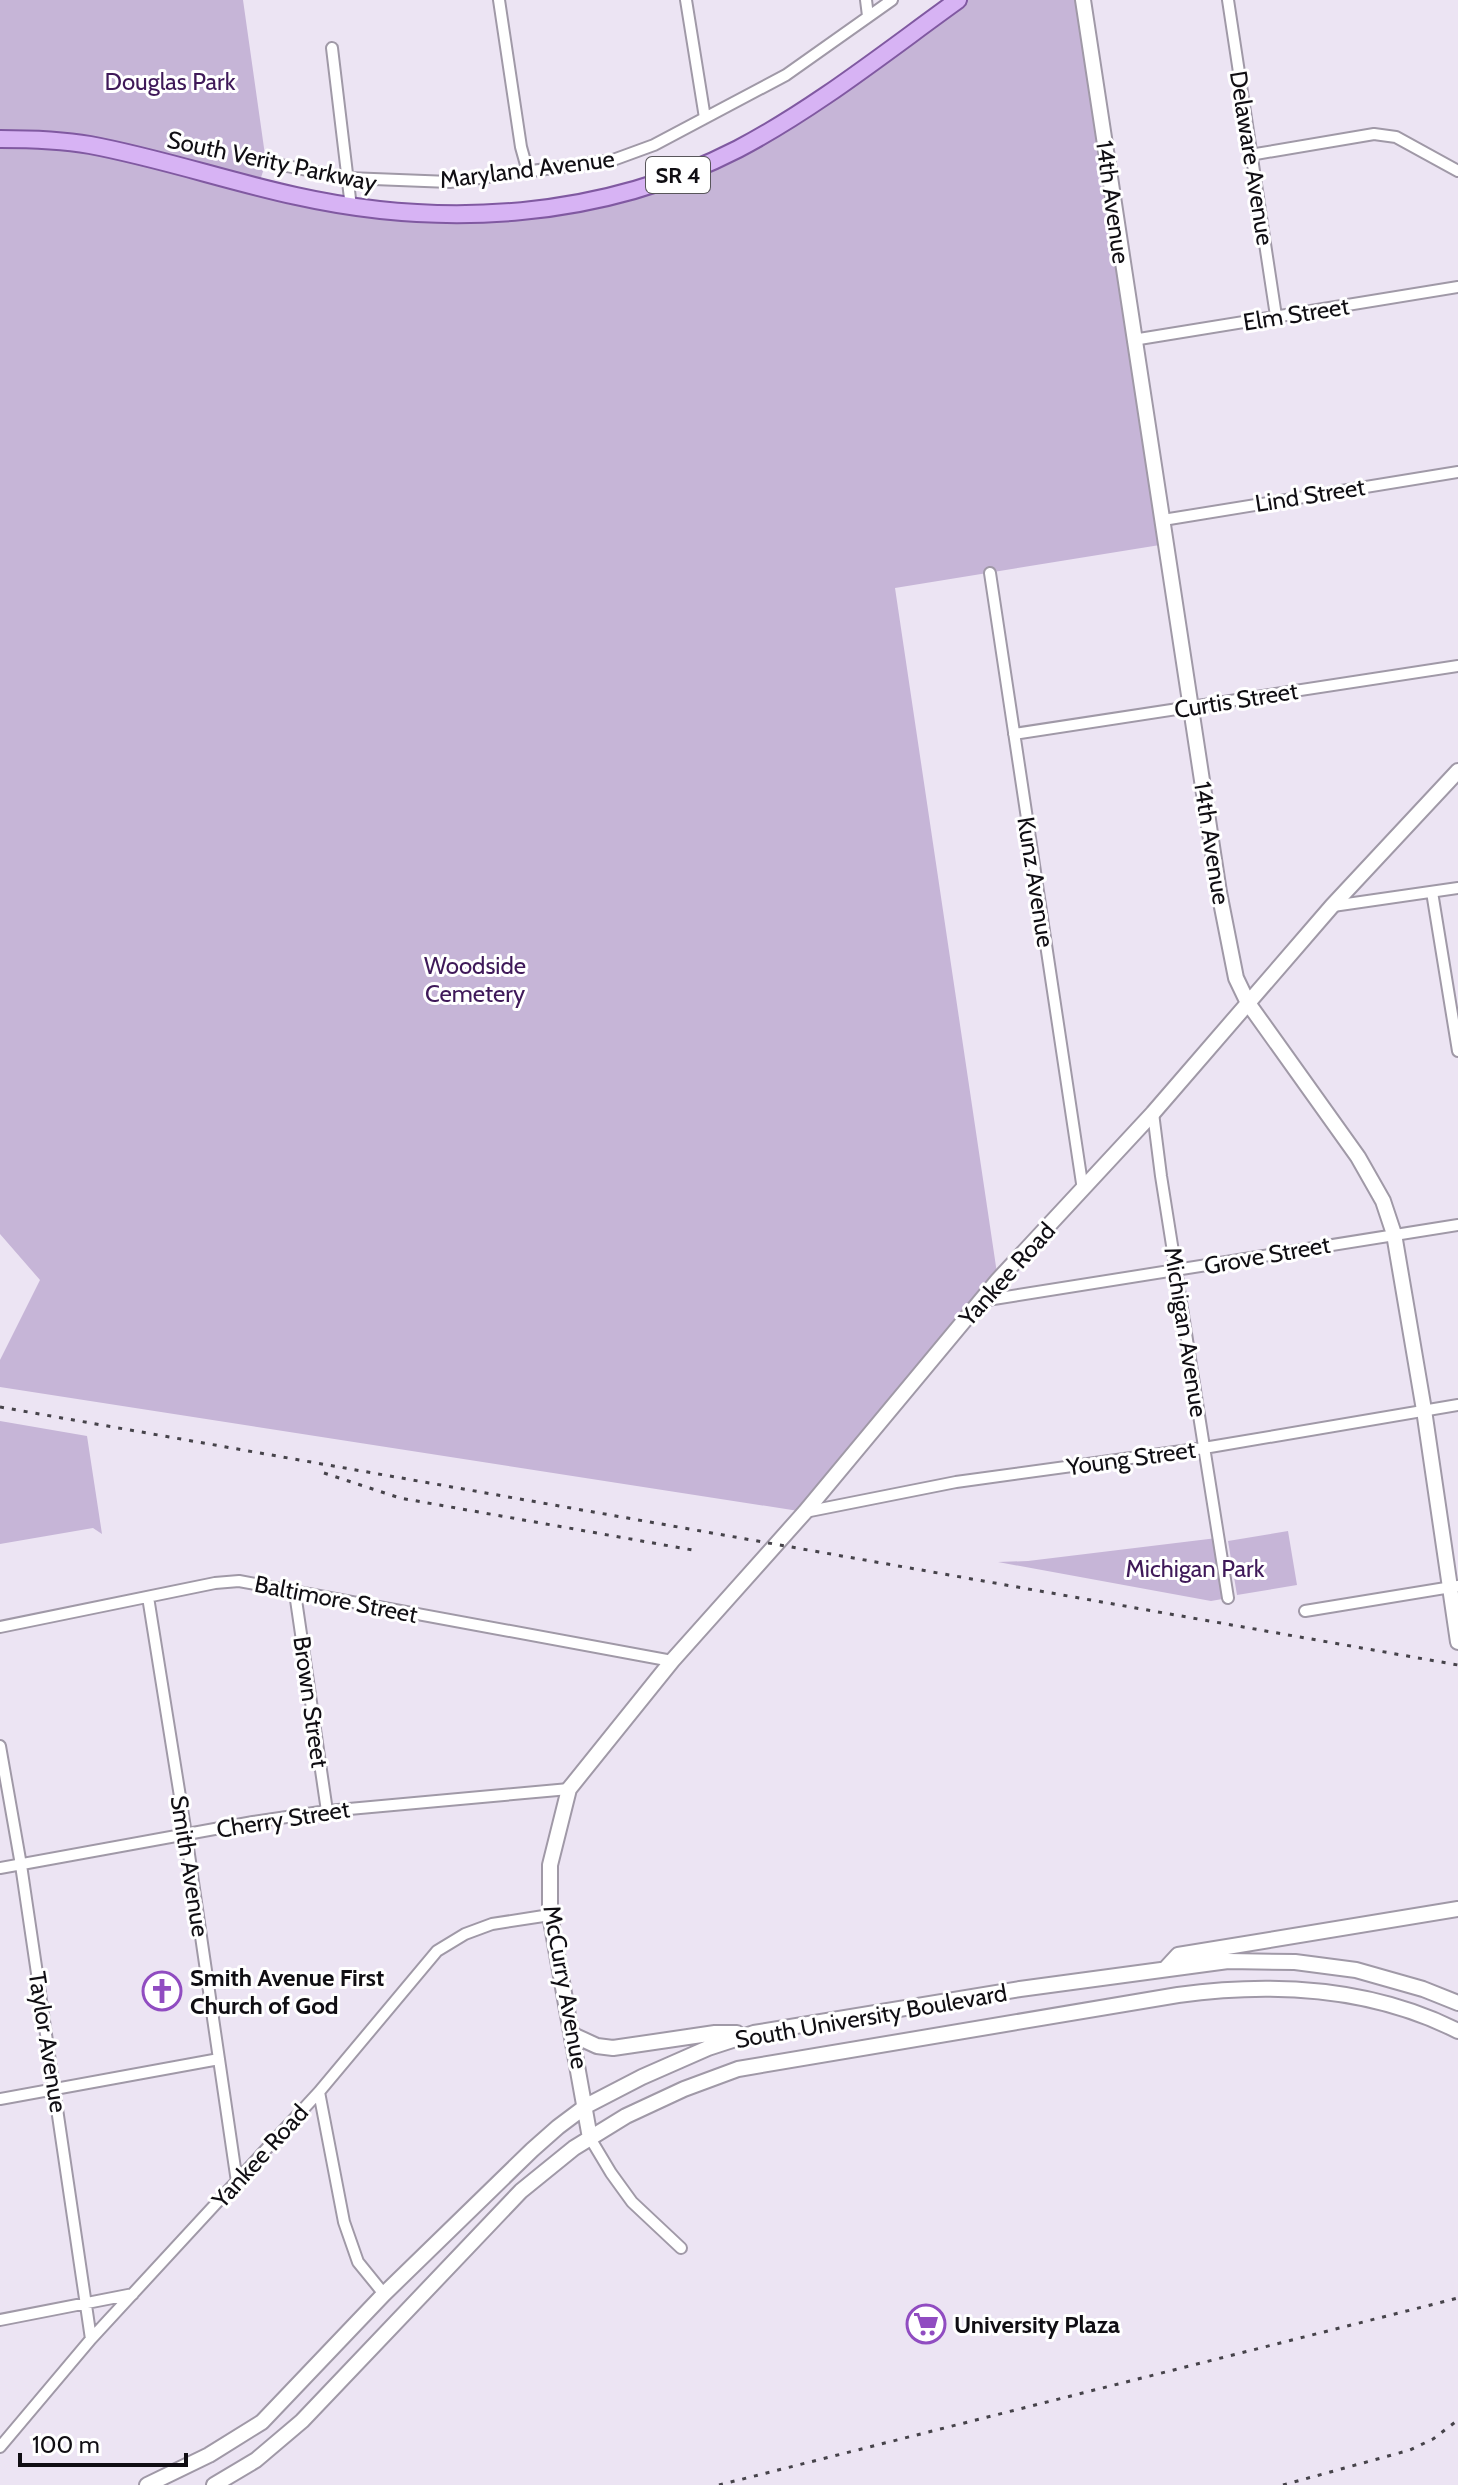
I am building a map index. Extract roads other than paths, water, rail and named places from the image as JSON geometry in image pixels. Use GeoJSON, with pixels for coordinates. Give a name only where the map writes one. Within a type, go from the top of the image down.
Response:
{"type":"FeatureCollection","features":[{"type":"Feature","properties":{"kind":"main road","name":"South Verity Parkway"},"geometry":{"type":"LineString","coordinates":[[0,139],[42,139],[89,145],[294,196],[351,207],[429,213],[506,212],[568,206],[635,191],[714,160],[793,117],[958,0]]}},
{"type":"Feature","properties":{"kind":"street"},"geometry":{"type":"LineString","coordinates":[[499,0],[521,147],[528,172]]}},
{"type":"Feature","properties":{"kind":"street"},"geometry":{"type":"LineString","coordinates":[[686,0],[705,118]]}},
{"type":"Feature","properties":{"kind":"street"},"geometry":{"type":"LineString","coordinates":[[866,0],[868,16]]}},
{"type":"Feature","properties":{"kind":"street","name":"Maryland Avenue"},"geometry":{"type":"LineString","coordinates":[[266,162],[348,178],[450,182],[613,160],[654,145],[786,75],[892,0]]}},
{"type":"Feature","properties":{"kind":"street","name":"14th Avenue"},"geometry":{"type":"LineString","coordinates":[[1083,0],[1219,892],[1236,978],[1248,1003],[1358,1157],[1383,1201],[1394,1234],[1454,1586],[1458,1642]]}},
{"type":"Feature","properties":{"kind":"street","name":"Delaware Avenue"},"geometry":{"type":"LineString","coordinates":[[1228,0],[1276,316]]}},
{"type":"Feature","properties":{"kind":"street"},"geometry":{"type":"LineString","coordinates":[[332,48],[351,207]]}},
{"type":"Feature","properties":{"kind":"street"},"geometry":{"type":"LineString","coordinates":[[1250,155],[1374,134],[1396,137],[1458,171]]}},
{"type":"Feature","properties":{"kind":"street","name":"Elm Street"},"geometry":{"type":"LineString","coordinates":[[1133,340],[1458,287]]}},
{"type":"Feature","properties":{"kind":"street","name":"Lind Street"},"geometry":{"type":"LineString","coordinates":[[1163,520],[1458,472]]}},
{"type":"Feature","properties":{"kind":"street","name":"Kunz Avenue"},"geometry":{"type":"LineString","coordinates":[[990,573],[1083,1190]]}},
{"type":"Feature","properties":{"kind":"street","name":"Curtis Street"},"geometry":{"type":"LineString","coordinates":[[1014,734],[1458,666]]}},
{"type":"Feature","properties":{"kind":"street","name":"Yankee Road"},"geometry":{"type":"LineString","coordinates":[[569,1789],[672,1661],[805,1512],[981,1301],[1153,1113],[1332,906],[1458,771]]}},
{"type":"Feature","properties":{"kind":"street"},"geometry":{"type":"LineString","coordinates":[[1332,906],[1458,888]]}},
{"type":"Feature","properties":{"kind":"street"},"geometry":{"type":"LineString","coordinates":[[1432,892],[1458,1051]]}},
{"type":"Feature","properties":{"kind":"street","name":"Michigan Avenue"},"geometry":{"type":"LineString","coordinates":[[1153,1113],[1228,1598]]}},
{"type":"Feature","properties":{"kind":"street","name":"Grove Street"},"geometry":{"type":"LineString","coordinates":[[981,1301],[1458,1225]]}},
{"type":"Feature","properties":{"kind":"street","name":"Young Street"},"geometry":{"type":"LineString","coordinates":[[805,1512],[956,1482],[1204,1448],[1458,1405]]}},
{"type":"Feature","properties":{"kind":"street","name":"Baltimore Street"},"geometry":{"type":"LineString","coordinates":[[0,1627],[239,1581],[672,1661]]}},
{"type":"Feature","properties":{"kind":"street"},"geometry":{"type":"LineString","coordinates":[[1305,1611],[1454,1586]]}},
{"type":"Feature","properties":{"kind":"street","name":"Brown Street"},"geometry":{"type":"LineString","coordinates":[[295,1593],[327,1811]]}},
{"type":"Feature","properties":{"kind":"street","name":"Smith Avenue"},"geometry":{"type":"LineString","coordinates":[[148,1597],[237,2182]]}},
{"type":"Feature","properties":{"kind":"street","name":"Taylor Avenue"},"geometry":{"type":"LineString","coordinates":[[0,1746],[56,2089],[91,2339]]}},
{"type":"Feature","properties":{"kind":"street","name":"Cherry Street"},"geometry":{"type":"LineString","coordinates":[[0,1868],[327,1811],[569,1789]]}},
{"type":"Feature","properties":{"kind":"street","name":"McCurry Avenue"},"geometry":{"type":"LineString","coordinates":[[569,1789],[550,1865],[550,1915],[590,2138]]}},
{"type":"Feature","properties":{"kind":"street"},"geometry":{"type":"LineString","coordinates":[[1166,1968],[1178,1955],[1458,1909]]}},
{"type":"Feature","properties":{"kind":"street","name":"Yankee Road"},"geometry":{"type":"LineString","coordinates":[[0,2447],[91,2339],[319,2092],[437,1951],[465,1934],[492,1924],[550,1915]]}},
{"type":"Feature","properties":{"kind":"street","name":"South University Boulevard"},"geometry":{"type":"LineString","coordinates":[[147,2485],[209,2455],[262,2422],[384,2294],[532,2150],[586,2106],[708,2048],[754,2033],[1228,1961],[1326,1965],[1388,1978],[1457,1999]]}},
{"type":"Feature","properties":{"kind":"street","name":"South University Boulevard"},"geometry":{"type":"LineString","coordinates":[[214,2485],[256,2460],[302,2421],[521,2191],[574,2148],[660,2099],[738,2069],[1178,1995],[1249,1988],[1313,1990],[1365,1999],[1452,2028]]}},
{"type":"Feature","properties":{"kind":"street"},"geometry":{"type":"LineString","coordinates":[[1452,2028],[1457,1999]]}},
{"type":"Feature","properties":{"kind":"street"},"geometry":{"type":"LineString","coordinates":[[573,2035],[597,2046],[613,2048],[715,2033],[754,2033]]}},
{"type":"Feature","properties":{"kind":"street"},"geometry":{"type":"LineString","coordinates":[[0,2099],[219,2059]]}},
{"type":"Feature","properties":{"kind":"street"},"geometry":{"type":"LineString","coordinates":[[319,2092],[344,2222],[358,2262],[384,2294]]}},
{"type":"Feature","properties":{"kind":"street"},"geometry":{"type":"LineString","coordinates":[[590,2138],[632,2202],[681,2248]]}},
{"type":"Feature","properties":{"kind":"street"},"geometry":{"type":"LineString","coordinates":[[0,2320],[135,2293]]}},
{"type":"Feature","properties":{"kind":"railway"},"geometry":{"type":"LineString","coordinates":[[0,1407],[1458,1665]]}},
{"type":"Feature","properties":{"kind":"railway"},"geometry":{"type":"LineString","coordinates":[[324,1473],[400,1498],[698,1551]]}},
{"type":"Feature","properties":{"kind":"railway"},"geometry":{"type":"LineString","coordinates":[[719,2485],[1458,2298]]}},
{"type":"Feature","properties":{"kind":"railway"},"geometry":{"type":"LineString","coordinates":[[1283,2485],[1410,2450],[1433,2439],[1458,2420]]}},
{"type":"Feature","properties":{"kind":"place","name":"Smith Avenue First Church of God"},"geometry":{"type":"Point","coordinates":[162,1991]}},
{"type":"Feature","properties":{"kind":"place","name":"University Plaza"},"geometry":{"type":"Point","coordinates":[926,2324]}},
{"type":"Feature","properties":{"kind":"park label","name":"Douglas Park"},"geometry":{"type":"Point","coordinates":[170,81]}},
{"type":"Feature","properties":{"kind":"park label","name":"Woodside Cemetery"},"geometry":{"type":"Point","coordinates":[475,979]}},
{"type":"Feature","properties":{"kind":"park label","name":"Michigan Park"},"geometry":{"type":"Point","coordinates":[1195,1568]}}]}
